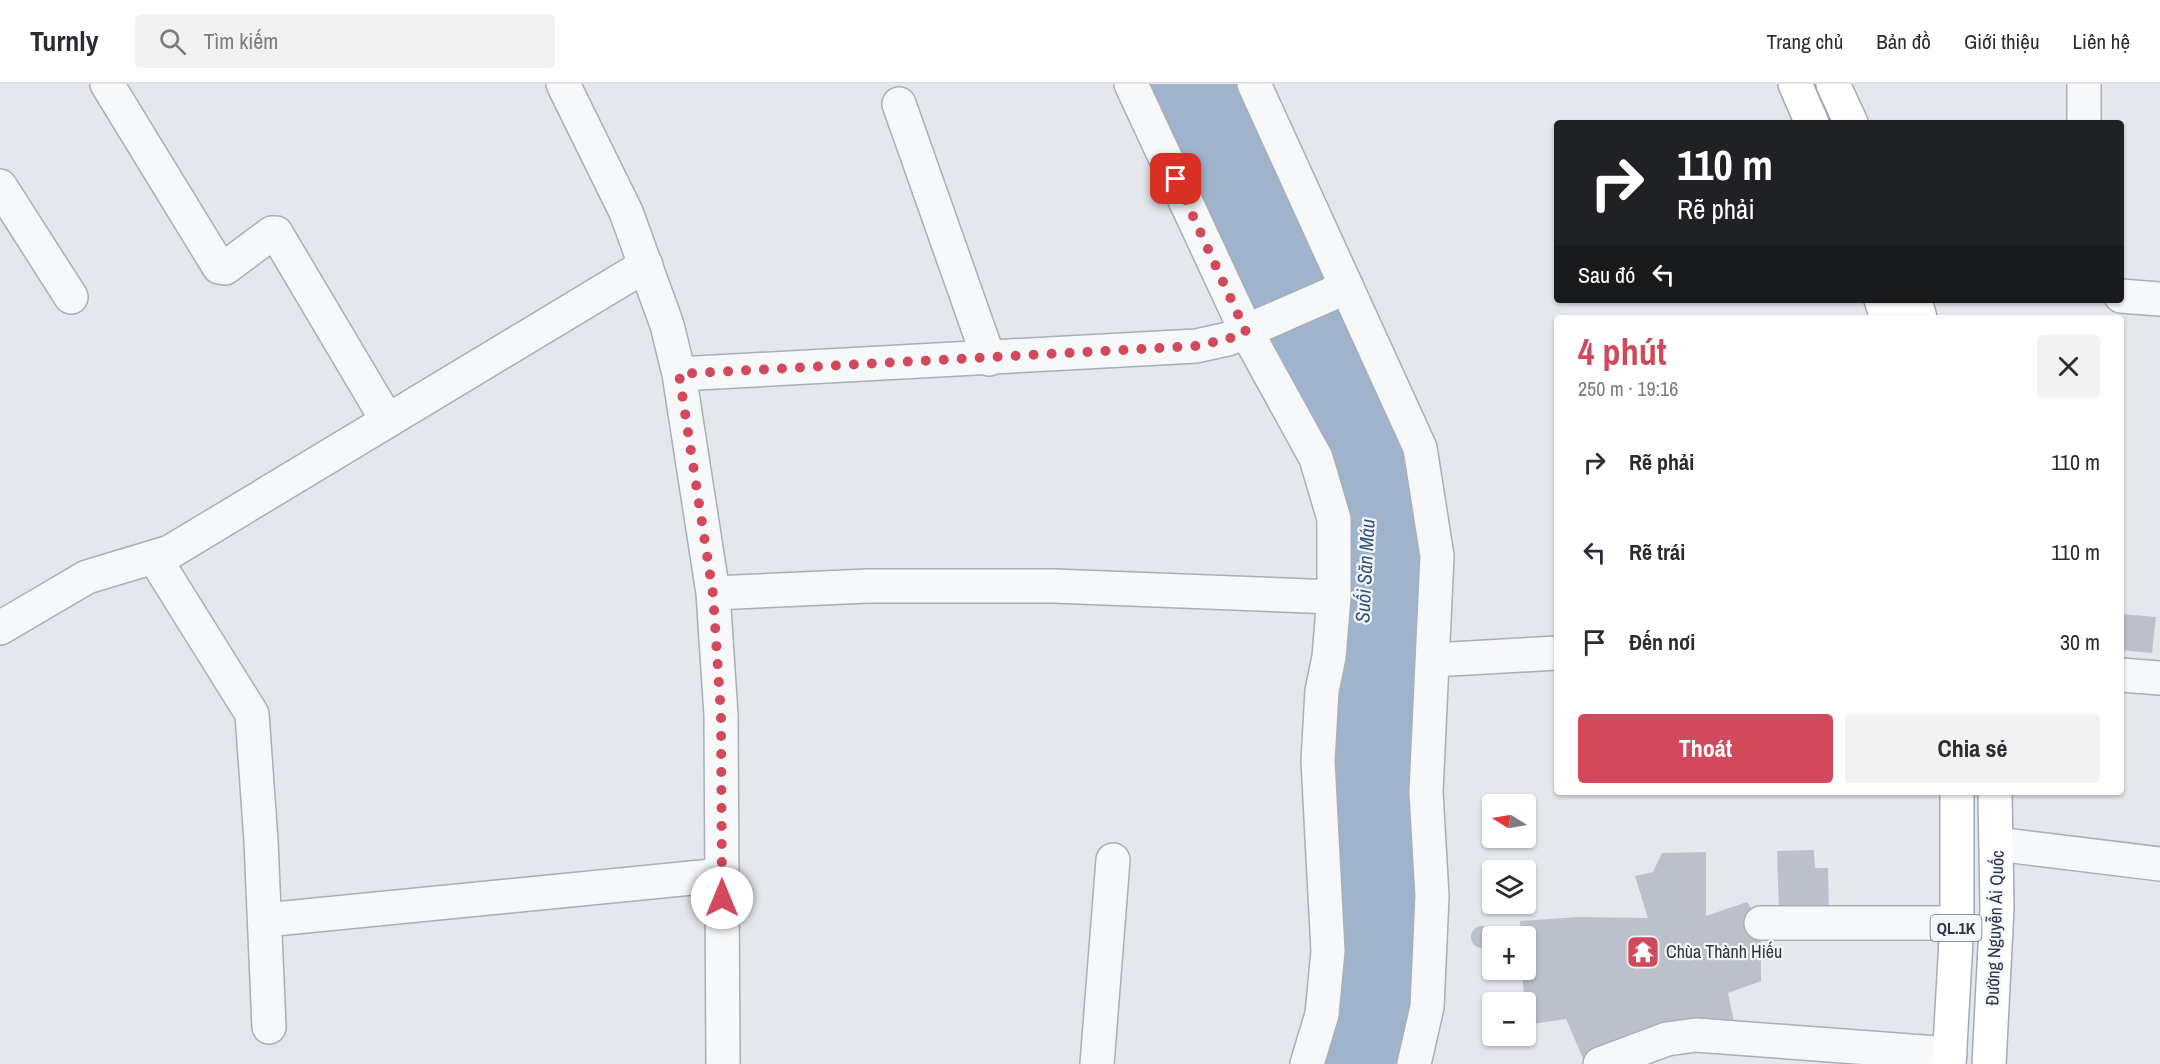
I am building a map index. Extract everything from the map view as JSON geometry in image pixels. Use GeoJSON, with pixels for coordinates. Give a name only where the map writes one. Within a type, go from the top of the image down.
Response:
{"type":"FeatureCollection","features":[{"type":"Feature","properties":{"kind":"main road"},"geometry":{"type":"LineString","coordinates":[[1795,84],[1811,120]]}},
{"type":"Feature","properties":{"kind":"main road"},"geometry":{"type":"LineString","coordinates":[[1833,84],[1850,120]]}},
{"type":"Feature","properties":{"kind":"main road","name":"QL.1K"},"geometry":{"type":"LineString","coordinates":[[1949,1059],[1956,923],[1957,795]]}},
{"type":"Feature","properties":{"kind":"main road","name":"Đường Nguyễn Ái Quốc"},"geometry":{"type":"LineString","coordinates":[[1989,1064],[1996,918],[1995,795]]}},
{"type":"Feature","properties":{"kind":"street"},"geometry":{"type":"LineString","coordinates":[[107,84],[219,267],[225,268],[276,233],[387,420]]}},
{"type":"Feature","properties":{"kind":"street"},"geometry":{"type":"LineString","coordinates":[[563,84],[626,212],[667,325],[679,374],[713,594],[721,715],[723,1064]]}},
{"type":"Feature","properties":{"kind":"street"},"geometry":{"type":"LineString","coordinates":[[1131,84],[1246,332],[1316,458],[1334,519],[1334,597],[1329,657],[1322,691],[1318,761],[1328,951],[1322,1014],[1307,1064]]}},
{"type":"Feature","properties":{"kind":"street"},"geometry":{"type":"LineString","coordinates":[[1254,84],[1420,448],[1437,556],[1426,792],[1432,907],[1427,1007],[1414,1064]]}},
{"type":"Feature","properties":{"kind":"street"},"geometry":{"type":"LineString","coordinates":[[2084,84],[2084,120]]}},
{"type":"Feature","properties":{"kind":"street"},"geometry":{"type":"LineString","coordinates":[[898,104],[989,359]]}},
{"type":"Feature","properties":{"kind":"street"},"geometry":{"type":"LineString","coordinates":[[0,186],[71,297]]}},
{"type":"Feature","properties":{"kind":"street"},"geometry":{"type":"LineString","coordinates":[[0,628],[87,577],[170,552],[646,265]]}},
{"type":"Feature","properties":{"kind":"street"},"geometry":{"type":"LineString","coordinates":[[679,374],[1196,346],[1228,339],[1246,332],[1347,287]]}},
{"type":"Feature","properties":{"kind":"street"},"geometry":{"type":"LineString","coordinates":[[2124,296],[2160,299]]}},
{"type":"Feature","properties":{"kind":"street"},"geometry":{"type":"LineString","coordinates":[[154,557],[252,714],[265,920],[269,1027]]}},
{"type":"Feature","properties":{"kind":"street"},"geometry":{"type":"LineString","coordinates":[[713,594],[867,586],[1054,586],[1334,597]]}},
{"type":"Feature","properties":{"kind":"street"},"geometry":{"type":"LineString","coordinates":[[1433,660],[1554,653]]}},
{"type":"Feature","properties":{"kind":"street"},"geometry":{"type":"LineString","coordinates":[[2124,675],[2160,678]]}},
{"type":"Feature","properties":{"kind":"street"},"geometry":{"type":"LineString","coordinates":[[1997,844],[2160,864]]}},
{"type":"Feature","properties":{"kind":"street"},"geometry":{"type":"LineString","coordinates":[[1097,1064],[1113,860]]}},
{"type":"Feature","properties":{"kind":"street"},"geometry":{"type":"LineString","coordinates":[[265,920],[722,875]]}},
{"type":"Feature","properties":{"kind":"street"},"geometry":{"type":"LineString","coordinates":[[1761,923],[1956,923]]}},
{"type":"Feature","properties":{"kind":"street"},"geometry":{"type":"LineString","coordinates":[[1600,1064],[1666,1039],[1696,1035],[1949,1059]]}},
{"type":"Feature","properties":{"kind":"water","name":"Suối Săn Máu"},"geometry":{"type":"Polygon","coordinates":[[[1145,84],[1243,84],[1409,451],[1425,556],[1416,1004],[1401,1064],[1320,1064],[1330,763],[1347,597],[1263,338],[1145,84]]]}},
{"type":"Feature","properties":{"kind":"building"},"geometry":{"type":"Polygon","coordinates":[[[2124,614],[2156,617],[2152,653],[2124,650],[2124,614]]]}},
{"type":"Feature","properties":{"kind":"building"},"geometry":{"type":"Polygon","coordinates":[[[1814,850],[1815,868],[1828,868],[1829,910],[1779,911],[1777,851],[1814,850]]]}},
{"type":"Feature","properties":{"kind":"building","name":"Chùa Thành Hiếu"},"geometry":{"type":"Polygon","coordinates":[[[1706,852],[1706,916],[1747,902],[1761,923],[1761,981],[1728,993],[1735,1027],[1585,1063],[1566,1019],[1536,1024],[1536,992],[1524,992],[1523,980],[1536,980],[1536,926],[1520,926],[1520,921],[1578,917],[1648,918],[1635,876],[1653,872],[1662,853],[1706,852]]]}},
{"type":"Feature","properties":{"kind":"building"},"geometry":{"type":"Polygon","coordinates":[[[1482,926],[1482,948],[1472,941],[1471,937],[1478,927],[1482,926]]]}},
{"type":"Feature","properties":{"kind":"place","name":"Chùa Thành Hiếu"},"geometry":{"type":"Point","coordinates":[1643,952]}},
{"type":"Feature","properties":{"kind":"route"},"geometry":{"type":"LineString","coordinates":[[722,898],[721,715],[713,594],[679,374],[1196,346],[1228,339],[1246,332],[1176,179]]}}]}
